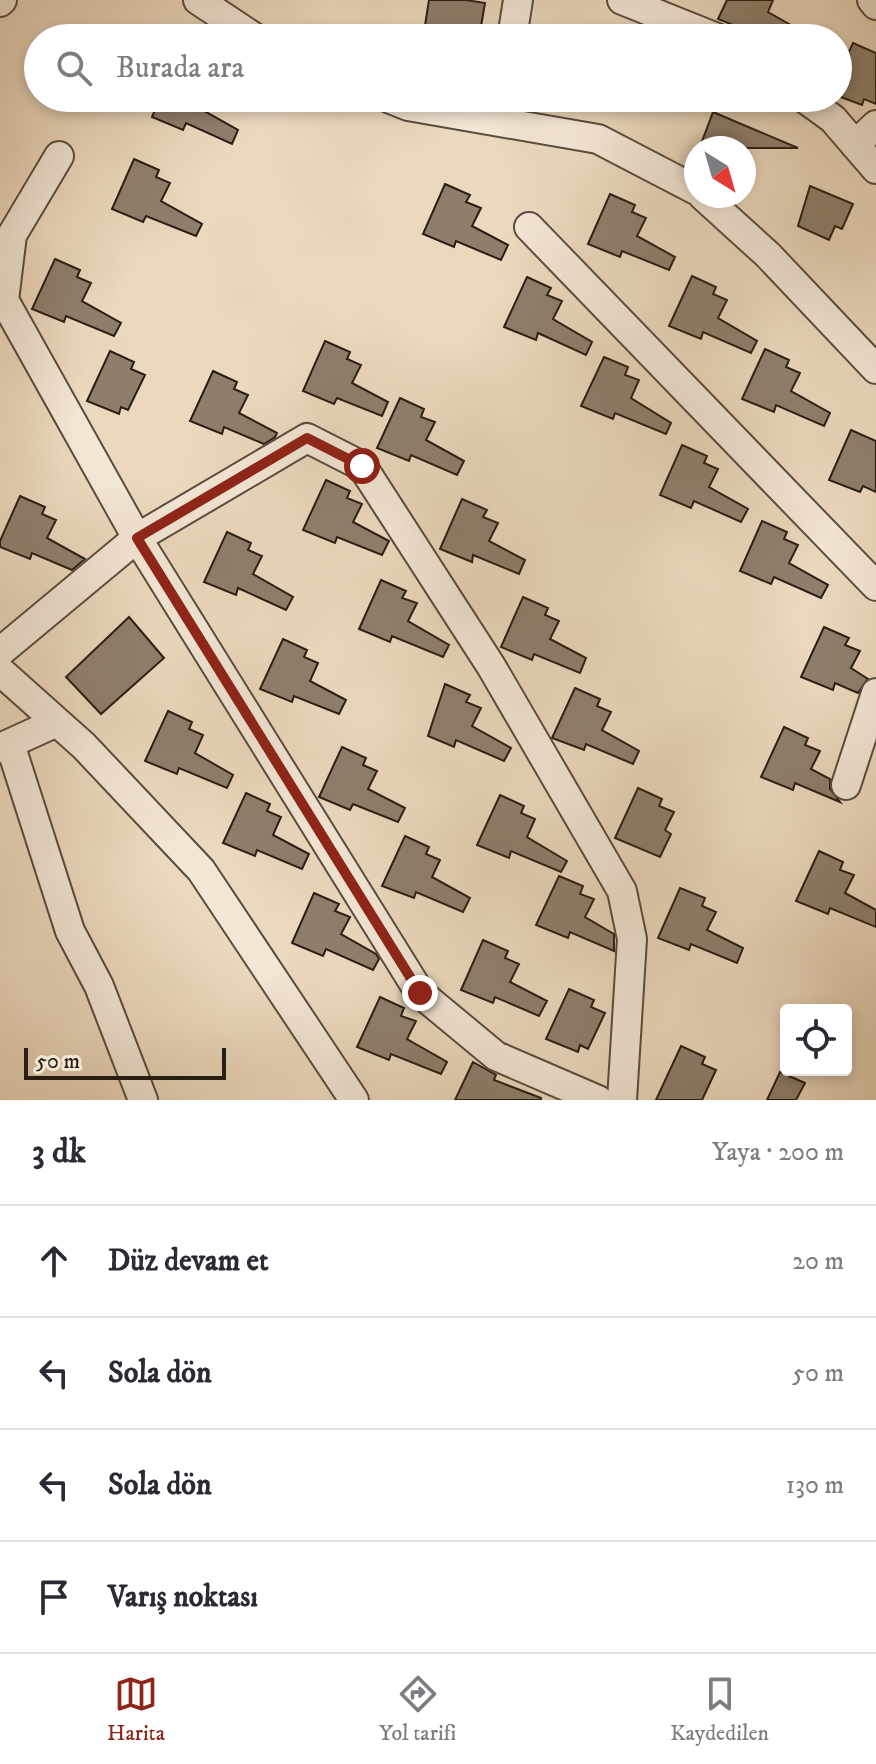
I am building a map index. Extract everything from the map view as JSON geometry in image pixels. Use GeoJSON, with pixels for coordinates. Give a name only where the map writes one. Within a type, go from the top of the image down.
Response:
{"type":"FeatureCollection","features":[{"type":"Feature","properties":{"kind":"street"},"geometry":{"type":"LineString","coordinates":[[198,0],[234,24]]}},
{"type":"Feature","properties":{"kind":"street"},"geometry":{"type":"LineString","coordinates":[[514,24],[518,0]]}},
{"type":"Feature","properties":{"kind":"street"},"geometry":{"type":"LineString","coordinates":[[622,0],[682,24]]}},
{"type":"Feature","properties":{"kind":"street"},"geometry":{"type":"LineString","coordinates":[[872,0],[876,5]]}},
{"type":"Feature","properties":{"kind":"street"},"geometry":{"type":"LineString","coordinates":[[512,112],[598,139],[684,184]]}},
{"type":"Feature","properties":{"kind":"street"},"geometry":{"type":"LineString","coordinates":[[823,112],[876,169]]}},
{"type":"Feature","properties":{"kind":"street"},"geometry":{"type":"LineString","coordinates":[[855,145],[876,125]]}},
{"type":"Feature","properties":{"kind":"street"},"geometry":{"type":"LineString","coordinates":[[59,156],[12,235],[4,300],[137,538],[420,993],[496,1056],[598,1100]]}},
{"type":"Feature","properties":{"kind":"street"},"geometry":{"type":"LineString","coordinates":[[716,208],[768,255],[876,369]]}},
{"type":"Feature","properties":{"kind":"street"},"geometry":{"type":"LineString","coordinates":[[529,227],[876,586]]}},
{"type":"Feature","properties":{"kind":"street"},"geometry":{"type":"LineString","coordinates":[[0,652],[137,538],[307,438],[362,466],[491,666],[622,891],[632,939],[622,1100]]}},
{"type":"Feature","properties":{"kind":"street"},"geometry":{"type":"LineString","coordinates":[[0,671],[84,746],[201,870],[354,1100]]}},
{"type":"Feature","properties":{"kind":"street"},"geometry":{"type":"LineString","coordinates":[[846,785],[876,693]]}},
{"type":"Feature","properties":{"kind":"street"},"geometry":{"type":"LineString","coordinates":[[57,722],[5,746],[70,931],[99,986],[143,1100]]}},
{"type":"Feature","properties":{"kind":"building"},"geometry":{"type":"Polygon","coordinates":[[[429,0],[485,3],[481,24],[425,24],[429,0]]]}},
{"type":"Feature","properties":{"kind":"building"},"geometry":{"type":"Polygon","coordinates":[[[727,0],[773,0],[768,12],[789,24],[730,24],[718,19],[727,0]]]}},
{"type":"Feature","properties":{"kind":"building"},"geometry":{"type":"Polygon","coordinates":[[[852,45],[876,53],[876,104],[864,99],[862,105],[852,101],[852,45]]]}},
{"type":"Feature","properties":{"kind":"building"},"geometry":{"type":"Polygon","coordinates":[[[154,112],[206,112],[238,130],[232,144],[186,123],[183,130],[152,117],[154,112]]]}},
{"type":"Feature","properties":{"kind":"building"},"geometry":{"type":"Polygon","coordinates":[[[713,112],[798,148],[756,148],[756,136],[704,136],[713,112]]]}},
{"type":"Feature","properties":{"kind":"building"},"geometry":{"type":"Polygon","coordinates":[[[134,159],[159,170],[156,177],[170,183],[161,201],[202,224],[196,236],[146,216],[143,222],[112,209],[134,159]]]}},
{"type":"Feature","properties":{"kind":"building"},"geometry":{"type":"Polygon","coordinates":[[[445,184],[470,195],[466,202],[481,208],[472,226],[508,245],[501,260],[456,241],[454,247],[423,234],[445,184]]]}},
{"type":"Feature","properties":{"kind":"building"},"geometry":{"type":"Polygon","coordinates":[[[810,186],[853,204],[842,229],[835,226],[829,240],[798,226],[810,186]]]}},
{"type":"Feature","properties":{"kind":"building"},"geometry":{"type":"Polygon","coordinates":[[[610,194],[635,205],[632,212],[646,218],[637,236],[675,257],[669,270],[622,251],[620,257],[588,244],[610,194]]]}},
{"type":"Feature","properties":{"kind":"building"},"geometry":{"type":"Polygon","coordinates":[[[55,259],[80,270],[77,277],[91,283],[82,301],[121,323],[114,336],[66,316],[64,322],[32,309],[55,259]]]}},
{"type":"Feature","properties":{"kind":"building"},"geometry":{"type":"Polygon","coordinates":[[[692,276],[716,287],[713,294],[727,300],[718,318],[757,341],[751,353],[703,332],[701,339],[669,326],[692,276]]]}},
{"type":"Feature","properties":{"kind":"building"},"geometry":{"type":"Polygon","coordinates":[[[527,277],[551,288],[547,295],[562,301],[553,319],[592,342],[586,355],[538,333],[536,340],[504,327],[527,277]]]}},
{"type":"Feature","properties":{"kind":"building"},"geometry":{"type":"Polygon","coordinates":[[[325,341],[350,352],[347,359],[361,365],[352,383],[388,402],[382,416],[337,398],[334,404],[303,391],[325,341]]]}},
{"type":"Feature","properties":{"kind":"building"},"geometry":{"type":"Polygon","coordinates":[[[765,349],[789,360],[786,367],[800,373],[791,391],[830,413],[824,426],[776,405],[774,412],[742,399],[765,349]]]}},
{"type":"Feature","properties":{"kind":"building"},"geometry":{"type":"Polygon","coordinates":[[[110,351],[134,362],[131,369],[145,375],[128,410],[121,407],[119,414],[87,401],[110,351]]]}},
{"type":"Feature","properties":{"kind":"building"},"geometry":{"type":"Polygon","coordinates":[[[604,357],[628,367],[625,375],[639,380],[631,398],[671,423],[666,434],[615,413],[613,419],[581,406],[604,357]]]}},
{"type":"Feature","properties":{"kind":"building"},"geometry":{"type":"Polygon","coordinates":[[[213,371],[237,382],[234,389],[248,395],[239,413],[277,433],[275,437],[264,444],[224,427],[222,434],[190,421],[213,371]]]}},
{"type":"Feature","properties":{"kind":"building"},"geometry":{"type":"Polygon","coordinates":[[[400,398],[424,409],[421,417],[435,422],[426,440],[464,461],[457,475],[411,455],[409,461],[377,448],[400,398]]]}},
{"type":"Feature","properties":{"kind":"building"},"geometry":{"type":"Polygon","coordinates":[[[851,430],[876,441],[876,492],[863,486],[860,492],[829,480],[851,430]]]}},
{"type":"Feature","properties":{"kind":"building"},"geometry":{"type":"Polygon","coordinates":[[[682,445],[707,456],[704,463],[718,469],[709,487],[748,509],[741,522],[694,501],[691,508],[660,495],[682,445]]]}},
{"type":"Feature","properties":{"kind":"building"},"geometry":{"type":"Polygon","coordinates":[[[326,480],[350,491],[347,498],[362,504],[353,522],[389,541],[382,555],[337,537],[335,543],[303,530],[326,480]]]}},
{"type":"Feature","properties":{"kind":"building"},"geometry":{"type":"Polygon","coordinates":[[[20,496],[45,507],[42,514],[56,520],[47,538],[85,559],[72,570],[32,553],[30,559],[0,547],[20,496]]]}},
{"type":"Feature","properties":{"kind":"building"},"geometry":{"type":"Polygon","coordinates":[[[462,499],[487,510],[483,517],[498,523],[489,541],[525,560],[519,574],[473,555],[472,562],[440,549],[462,499]]]}},
{"type":"Feature","properties":{"kind":"building"},"geometry":{"type":"Polygon","coordinates":[[[762,521],[787,532],[784,539],[798,545],[789,563],[828,585],[821,598],[774,577],[771,584],[740,571],[762,521]]]}},
{"type":"Feature","properties":{"kind":"building"},"geometry":{"type":"Polygon","coordinates":[[[227,532],[251,543],[248,550],[262,556],[253,574],[293,597],[286,610],[238,588],[236,595],[204,582],[227,532]]]}},
{"type":"Feature","properties":{"kind":"building"},"geometry":{"type":"Polygon","coordinates":[[[381,580],[406,591],[402,598],[417,603],[408,621],[449,645],[443,657],[392,636],[390,642],[359,629],[381,580]]]}},
{"type":"Feature","properties":{"kind":"building"},"geometry":{"type":"Polygon","coordinates":[[[523,597],[548,608],[545,615],[559,621],[550,639],[586,658],[580,673],[534,654],[532,660],[501,647],[523,597]]]}},
{"type":"Feature","properties":{"kind":"building"},"geometry":{"type":"Polygon","coordinates":[[[129,617],[164,658],[101,714],[66,677],[129,617]]]}},
{"type":"Feature","properties":{"kind":"building"},"geometry":{"type":"Polygon","coordinates":[[[824,627],[849,638],[845,645],[860,651],[851,668],[868,679],[858,693],[835,683],[833,690],[801,677],[824,627]]]}},
{"type":"Feature","properties":{"kind":"building"},"geometry":{"type":"Polygon","coordinates":[[[283,639],[307,650],[304,657],[318,663],[310,681],[346,700],[339,714],[294,696],[292,702],[260,689],[283,639]]]}},
{"type":"Feature","properties":{"kind":"building"},"geometry":{"type":"Polygon","coordinates":[[[445,684],[470,695],[466,702],[481,708],[472,726],[511,748],[504,761],[456,740],[454,747],[428,736],[445,684]]]}},
{"type":"Feature","properties":{"kind":"building"},"geometry":{"type":"Polygon","coordinates":[[[575,688],[600,699],[597,706],[611,712],[602,730],[639,751],[633,764],[586,744],[584,750],[552,738],[575,688]]]}},
{"type":"Feature","properties":{"kind":"building"},"geometry":{"type":"Polygon","coordinates":[[[168,711],[192,722],[189,729],[203,735],[195,753],[233,775],[227,788],[179,768],[177,774],[145,761],[168,711]]]}},
{"type":"Feature","properties":{"kind":"building"},"geometry":{"type":"Polygon","coordinates":[[[784,727],[808,738],[805,745],[820,751],[811,769],[830,779],[830,789],[840,802],[795,783],[793,790],[761,777],[784,727]]]}},
{"type":"Feature","properties":{"kind":"building"},"geometry":{"type":"Polygon","coordinates":[[[342,747],[366,758],[363,765],[377,771],[368,789],[405,808],[398,822],[353,804],[350,810],[319,797],[342,747]]]}},
{"type":"Feature","properties":{"kind":"building"},"geometry":{"type":"Polygon","coordinates":[[[638,788],[662,799],[659,806],[674,812],[665,830],[671,834],[660,857],[615,838],[638,788]]]}},
{"type":"Feature","properties":{"kind":"building"},"geometry":{"type":"Polygon","coordinates":[[[246,793],[270,804],[267,811],[281,817],[273,835],[309,854],[302,869],[257,850],[255,856],[223,843],[246,793]]]}},
{"type":"Feature","properties":{"kind":"building"},"geometry":{"type":"Polygon","coordinates":[[[500,795],[524,806],[521,813],[535,819],[527,837],[567,861],[561,872],[511,851],[509,858],[477,845],[500,795]]]}},
{"type":"Feature","properties":{"kind":"building"},"geometry":{"type":"Polygon","coordinates":[[[405,836],[429,847],[426,854],[440,860],[432,877],[470,898],[463,912],[416,892],[414,898],[382,886],[405,836]]]}},
{"type":"Feature","properties":{"kind":"building"},"geometry":{"type":"Polygon","coordinates":[[[819,851],[843,862],[840,870],[854,875],[845,893],[876,910],[876,927],[830,908],[828,914],[796,901],[819,851]]]}},
{"type":"Feature","properties":{"kind":"building"},"geometry":{"type":"Polygon","coordinates":[[[559,876],[583,886],[580,894],[594,899],[585,917],[614,934],[614,951],[570,932],[568,938],[536,925],[559,876]]]}},
{"type":"Feature","properties":{"kind":"building"},"geometry":{"type":"Polygon","coordinates":[[[680,888],[705,898],[702,906],[716,912],[707,930],[743,948],[737,963],[691,944],[689,950],[658,938],[680,888]]]}},
{"type":"Feature","properties":{"kind":"building"},"geometry":{"type":"Polygon","coordinates":[[[314,893],[339,904],[335,911],[350,917],[341,934],[376,954],[379,959],[373,970],[326,949],[323,956],[292,943],[314,893]]]}},
{"type":"Feature","properties":{"kind":"building"},"geometry":{"type":"Polygon","coordinates":[[[483,940],[508,951],[505,958],[519,964],[510,982],[547,1001],[539,1016],[495,997],[493,1003],[461,990],[483,940]]]}},
{"type":"Feature","properties":{"kind":"building"},"geometry":{"type":"Polygon","coordinates":[[[569,989],[594,1000],[591,1007],[605,1013],[588,1049],[580,1045],[578,1052],[546,1039],[569,989]]]}},
{"type":"Feature","properties":{"kind":"building"},"geometry":{"type":"Polygon","coordinates":[[[380,997],[404,1008],[401,1016],[416,1021],[407,1039],[447,1062],[441,1074],[391,1054],[389,1060],[357,1047],[380,997]]]}},
{"type":"Feature","properties":{"kind":"building"},"geometry":{"type":"Polygon","coordinates":[[[681,1046],[705,1057],[702,1064],[716,1070],[702,1100],[656,1100],[681,1046]]]}},
{"type":"Feature","properties":{"kind":"building"},"geometry":{"type":"Polygon","coordinates":[[[473,1062],[496,1075],[494,1080],[541,1100],[455,1100],[473,1062]]]}},
{"type":"Feature","properties":{"kind":"building"},"geometry":{"type":"Polygon","coordinates":[[[780,1072],[780,1076],[789,1076],[805,1083],[796,1100],[767,1100],[780,1072]]]}},
{"type":"Feature","properties":{"kind":"route"},"geometry":{"type":"LineString","coordinates":[[362,466],[307,438],[137,538],[420,993]]}}]}
